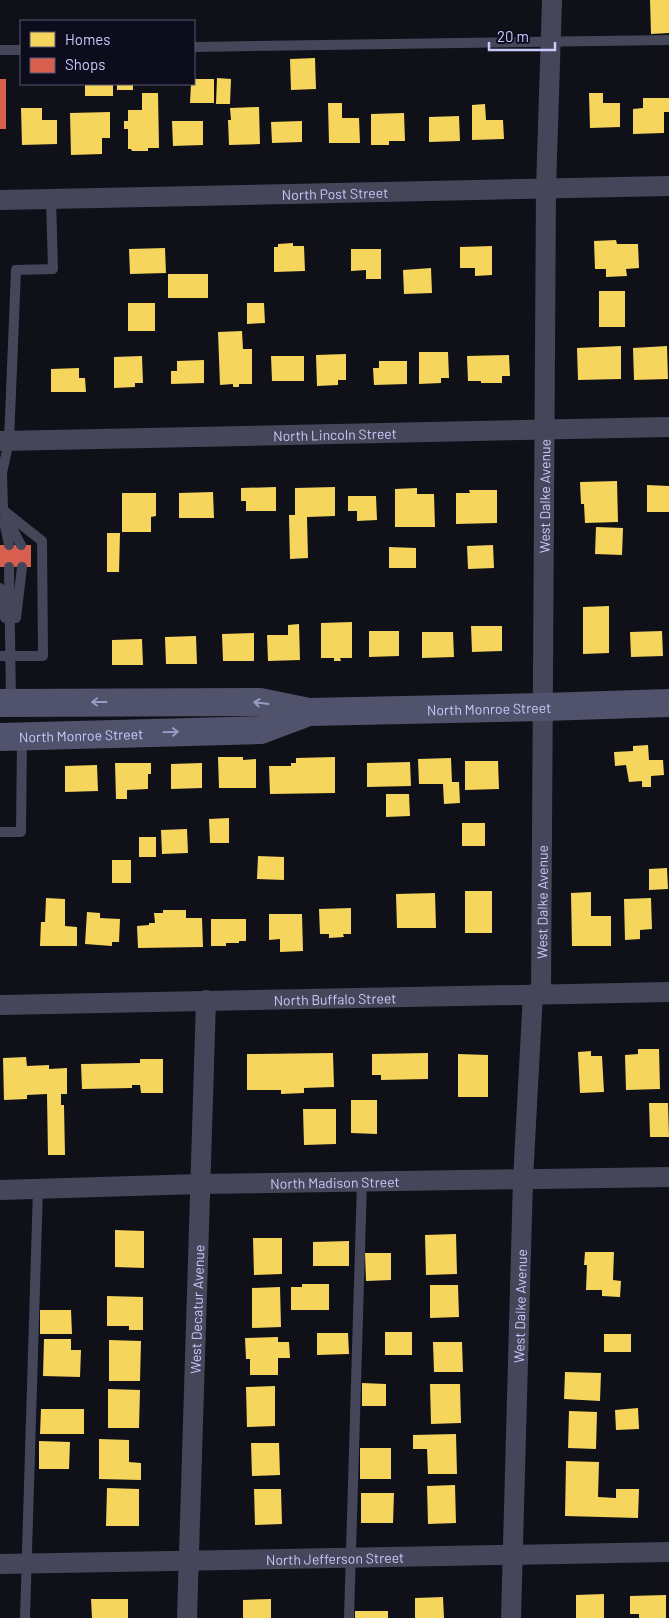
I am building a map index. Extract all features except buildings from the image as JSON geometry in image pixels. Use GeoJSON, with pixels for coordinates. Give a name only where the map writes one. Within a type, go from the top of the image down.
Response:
{"type":"FeatureCollection","features":[{"type":"Feature","properties":{"kind":"main road","name":"North Monroe Street"},"geometry":{"type":"LineString","coordinates":[[6,703],[260,702],[309,712],[669,703]]}},
{"type":"Feature","properties":{"kind":"main road","name":"North Monroe Street"},"geometry":{"type":"LineString","coordinates":[[11,737],[261,730],[309,712]]}},
{"type":"Feature","properties":{"kind":"street","name":"West Dalke Avenue"},"geometry":{"type":"LineString","coordinates":[[511,1618],[523,1179],[537,994],[544,707],[546,189],[552,0]]}},
{"type":"Feature","properties":{"kind":"street","name":"North Post Street"},"geometry":{"type":"LineString","coordinates":[[0,200],[669,186]]}},
{"type":"Feature","properties":{"kind":"street","name":"North Lincoln Street"},"geometry":{"type":"LineString","coordinates":[[5,441],[669,427]]}},
{"type":"Feature","properties":{"kind":"street","name":"North Buffalo Street"},"geometry":{"type":"LineString","coordinates":[[0,1005],[669,992]]}},
{"type":"Feature","properties":{"kind":"street","name":"West Decatur Avenue"},"geometry":{"type":"LineString","coordinates":[[187,1618],[206,1000]]}},
{"type":"Feature","properties":{"kind":"street","name":"North Madison Street"},"geometry":{"type":"LineString","coordinates":[[0,1190],[199,1184],[669,1177]]}},
{"type":"Feature","properties":{"kind":"street","name":"North Jefferson Street"},"geometry":{"type":"LineString","coordinates":[[0,1564],[669,1552]]}},
{"type":"Feature","properties":{"kind":"lane"},"geometry":{"type":"LineString","coordinates":[[195,47],[669,40]]}},
{"type":"Feature","properties":{"kind":"lane"},"geometry":{"type":"LineString","coordinates":[[0,50],[20,50]]}},
{"type":"Feature","properties":{"kind":"lane"},"geometry":{"type":"LineString","coordinates":[[0,525],[16,270],[53,269],[51,199]]}},
{"type":"Feature","properties":{"kind":"lane"},"geometry":{"type":"LineString","coordinates":[[2,510],[9,545]]}},
{"type":"Feature","properties":{"kind":"lane"},"geometry":{"type":"LineString","coordinates":[[2,510],[21,545]]}},
{"type":"Feature","properties":{"kind":"lane"},"geometry":{"type":"LineString","coordinates":[[0,656],[43,656],[42,541],[2,510]]}},
{"type":"Feature","properties":{"kind":"lane"},"geometry":{"type":"LineString","coordinates":[[9,567],[11,656]]}},
{"type":"Feature","properties":{"kind":"lane"},"geometry":{"type":"LineString","coordinates":[[6,703],[22,567]]}},
{"type":"Feature","properties":{"kind":"lane"},"geometry":{"type":"LineString","coordinates":[[0,588],[11,656]]}},
{"type":"Feature","properties":{"kind":"lane"},"geometry":{"type":"LineString","coordinates":[[0,832],[21,832],[11,737]]}},
{"type":"Feature","properties":{"kind":"lane"},"geometry":{"type":"LineString","coordinates":[[349,1618],[362,1182]]}},
{"type":"Feature","properties":{"kind":"lane"},"geometry":{"type":"LineString","coordinates":[[25,1618],[38,1188]]}}]}
